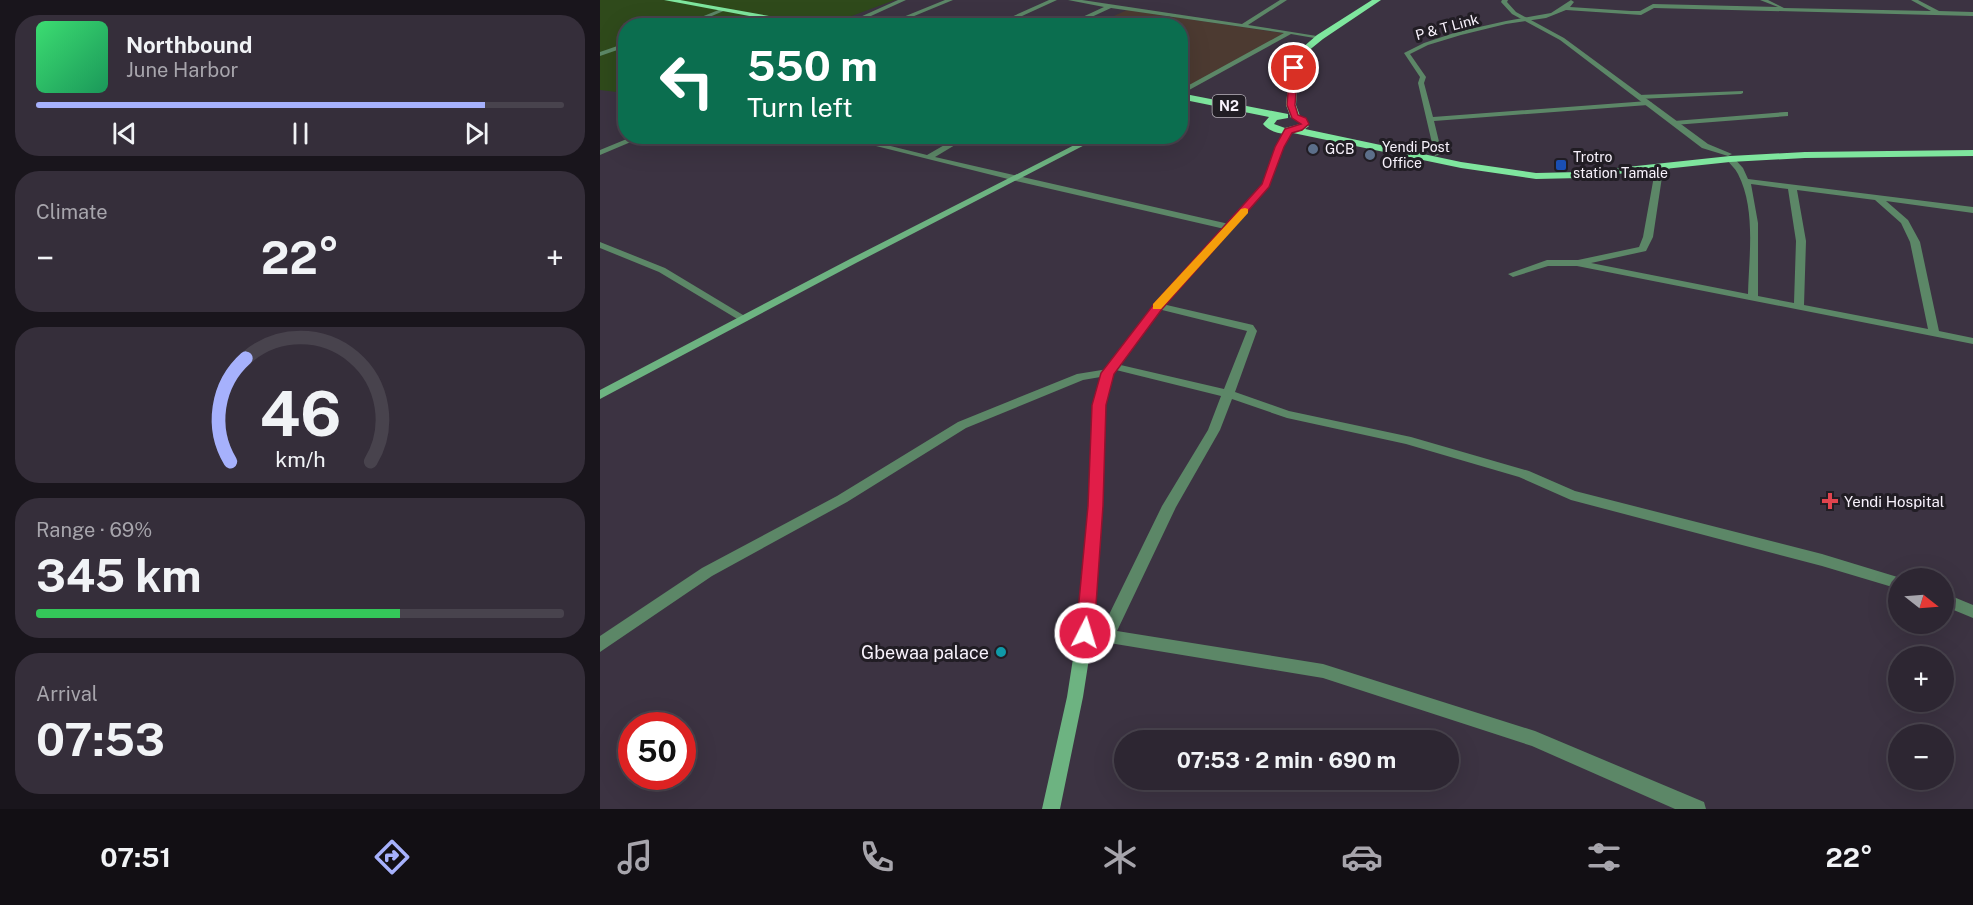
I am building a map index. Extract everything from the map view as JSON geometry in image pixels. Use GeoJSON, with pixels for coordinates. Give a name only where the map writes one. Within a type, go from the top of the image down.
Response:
{"type":"FeatureCollection","features":[{"type":"Feature","properties":{"kind":"highway"},"geometry":{"type":"LineString","coordinates":[[668,0],[767,18]]}},
{"type":"Feature","properties":{"kind":"highway"},"geometry":{"type":"LineString","coordinates":[[1279,120],[1291,105],[1294,68],[1298,55],[1320,37],[1377,0]]}},
{"type":"Feature","properties":{"kind":"highway","name":"N2"},"geometry":{"type":"LineString","coordinates":[[1188,96],[1279,120]]}},
{"type":"Feature","properties":{"kind":"highway","name":"N2"},"geometry":{"type":"LineString","coordinates":[[1188,103],[1279,120]]}},
{"type":"Feature","properties":{"kind":"highway"},"geometry":{"type":"LineString","coordinates":[[1279,120],[1303,120],[1305,124],[1438,154],[1490,165],[1542,171],[1588,170],[1703,151],[1728,156],[1973,153]]}},
{"type":"Feature","properties":{"kind":"highway"},"geometry":{"type":"LineString","coordinates":[[1279,120],[1291,130],[1470,166],[1527,175],[1580,175],[1668,166],[1728,156],[1868,148],[1973,148]]}},
{"type":"Feature","properties":{"kind":"highway"},"geometry":{"type":"LineString","coordinates":[[1291,130],[1305,124]]}},
{"type":"Feature","properties":{"kind":"main road"},"geometry":{"type":"LineString","coordinates":[[1279,120],[1280,147]]}},
{"type":"Feature","properties":{"kind":"main road"},"geometry":{"type":"LineString","coordinates":[[1052,809],[1075,697],[1085,633],[1095,506],[1099,405],[1110,370],[1158,306],[1266,185],[1280,147],[1291,130]]}},
{"type":"Feature","properties":{"kind":"main road"},"geometry":{"type":"LineString","coordinates":[[600,395],[743,318],[1084,144]]}},
{"type":"Feature","properties":{"kind":"street"},"geometry":{"type":"LineString","coordinates":[[854,18],[903,0]]}},
{"type":"Feature","properties":{"kind":"street"},"geometry":{"type":"LineString","coordinates":[[904,18],[950,0]]}},
{"type":"Feature","properties":{"kind":"street"},"geometry":{"type":"LineString","coordinates":[[1012,18],[1054,0]]}},
{"type":"Feature","properties":{"kind":"street"},"geometry":{"type":"LineString","coordinates":[[1071,0],[1320,37]]}},
{"type":"Feature","properties":{"kind":"street"},"geometry":{"type":"LineString","coordinates":[[1242,26],[1284,0]]}},
{"type":"Feature","properties":{"kind":"street"},"geometry":{"type":"LineString","coordinates":[[1505,0],[1504,2],[1514,13],[1562,39],[1674,123],[1703,151]]}},
{"type":"Feature","properties":{"kind":"street"},"geometry":{"type":"LineString","coordinates":[[1567,8],[1572,0]]}},
{"type":"Feature","properties":{"kind":"street"},"geometry":{"type":"LineString","coordinates":[[1763,0],[1791,11]]}},
{"type":"Feature","properties":{"kind":"street"},"geometry":{"type":"LineString","coordinates":[[1914,0],[1939,14]]}},
{"type":"Feature","properties":{"kind":"street"},"geometry":{"type":"LineString","coordinates":[[1084,18],[1111,6]]}},
{"type":"Feature","properties":{"kind":"street"},"geometry":{"type":"LineString","coordinates":[[1530,21],[1567,8],[1641,13],[1653,6],[1973,14]]}},
{"type":"Feature","properties":{"kind":"street"},"geometry":{"type":"LineString","coordinates":[[702,18],[723,10]]}},
{"type":"Feature","properties":{"kind":"street","name":"P & T Link"},"geometry":{"type":"LineString","coordinates":[[1438,154],[1421,83],[1423,77],[1406,54],[1421,45],[1516,21],[1530,21]]}},
{"type":"Feature","properties":{"kind":"street"},"geometry":{"type":"LineString","coordinates":[[1188,90],[1291,32]]}},
{"type":"Feature","properties":{"kind":"street"},"geometry":{"type":"LineString","coordinates":[[600,54],[618,48]]}},
{"type":"Feature","properties":{"kind":"street"},"geometry":{"type":"LineString","coordinates":[[1639,97],[1741,92]]}},
{"type":"Feature","properties":{"kind":"street"},"geometry":{"type":"LineString","coordinates":[[1431,119],[1648,103]]}},
{"type":"Feature","properties":{"kind":"street"},"geometry":{"type":"LineString","coordinates":[[1674,123],[1785,114]]}},
{"type":"Feature","properties":{"kind":"street"},"geometry":{"type":"LineString","coordinates":[[600,153],[622,144]]}},
{"type":"Feature","properties":{"kind":"street"},"geometry":{"type":"LineString","coordinates":[[878,144],[1016,179],[1229,226]]}},
{"type":"Feature","properties":{"kind":"street"},"geometry":{"type":"LineString","coordinates":[[929,157],[953,144]]}},
{"type":"Feature","properties":{"kind":"street"},"geometry":{"type":"LineString","coordinates":[[1728,156],[1740,166],[1746,181],[1754,219],[1753,297]]}},
{"type":"Feature","properties":{"kind":"street"},"geometry":{"type":"LineString","coordinates":[[1513,274],[1547,263],[1577,263],[1643,249],[1648,237],[1658,176],[1668,166]]}},
{"type":"Feature","properties":{"kind":"street"},"geometry":{"type":"LineString","coordinates":[[1746,181],[1973,210]]}},
{"type":"Feature","properties":{"kind":"street"},"geometry":{"type":"LineString","coordinates":[[1792,188],[1801,241],[1799,306]]}},
{"type":"Feature","properties":{"kind":"street"},"geometry":{"type":"LineString","coordinates":[[1878,199],[1905,222],[1915,242],[1934,332]]}},
{"type":"Feature","properties":{"kind":"street"},"geometry":{"type":"LineString","coordinates":[[600,245],[662,270],[743,318]]}},
{"type":"Feature","properties":{"kind":"street"},"geometry":{"type":"LineString","coordinates":[[1577,263],[1684,286],[1753,297],[1973,341]]}},
{"type":"Feature","properties":{"kind":"street"},"geometry":{"type":"LineString","coordinates":[[1107,636],[1169,506],[1214,430],[1252,331],[1249,327],[1158,306]]}},
{"type":"Feature","properties":{"kind":"street"},"geometry":{"type":"LineString","coordinates":[[600,645],[707,572],[842,499],[962,425],[1081,377],[1110,370],[1229,394],[1287,414],[1407,440],[1524,474],[1571,495],[1822,560],[1888,580]]}},
{"type":"Feature","properties":{"kind":"street"},"geometry":{"type":"LineString","coordinates":[[1954,603],[1973,612]]}},
{"type":"Feature","properties":{"kind":"street"},"geometry":{"type":"LineString","coordinates":[[1085,633],[1323,671],[1535,739],[1697,809]]}},
{"type":"Feature","properties":{"kind":"shaded area"},"geometry":{"type":"Polygon","coordinates":[[[1127,10],[1181,18],[1110,18],[1127,10]]]}},
{"type":"Feature","properties":{"kind":"shaded area"},"geometry":{"type":"Polygon","coordinates":[[[1188,19],[1289,34],[1188,87],[1188,19]]]}},
{"type":"Feature","properties":{"kind":"green space"},"geometry":{"type":"Polygon","coordinates":[[[600,0],[895,0],[849,17],[618,18],[618,92],[600,90],[600,0]]]}},
{"type":"Feature","properties":{"kind":"slow traffic"},"geometry":{"type":"LineString","coordinates":[[1157,307],[1245,211]]}},
{"type":"Feature","properties":{"kind":"place","name":"GCB"},"geometry":{"type":"Point","coordinates":[1313,149]}},
{"type":"Feature","properties":{"kind":"place","name":"Yendi Post Office"},"geometry":{"type":"Point","coordinates":[1370,155]}},
{"type":"Feature","properties":{"kind":"place","name":"Trotro station Tamale"},"geometry":{"type":"Point","coordinates":[1561,165]}},
{"type":"Feature","properties":{"kind":"place","name":"Yendi Hospital"},"geometry":{"type":"Point","coordinates":[1830,501]}},
{"type":"Feature","properties":{"kind":"place","name":"Gbewaa palace"},"geometry":{"type":"Point","coordinates":[1001,652]}},
{"type":"Feature","properties":{"kind":"route"},"geometry":{"type":"LineString","coordinates":[[1085,633],[1095,506],[1099,405],[1108,373],[1158,306],[1229,226],[1251,205],[1266,185],[1288,131],[1299,129],[1305,124],[1303,120],[1295,116],[1291,105],[1294,68]]}}]}
